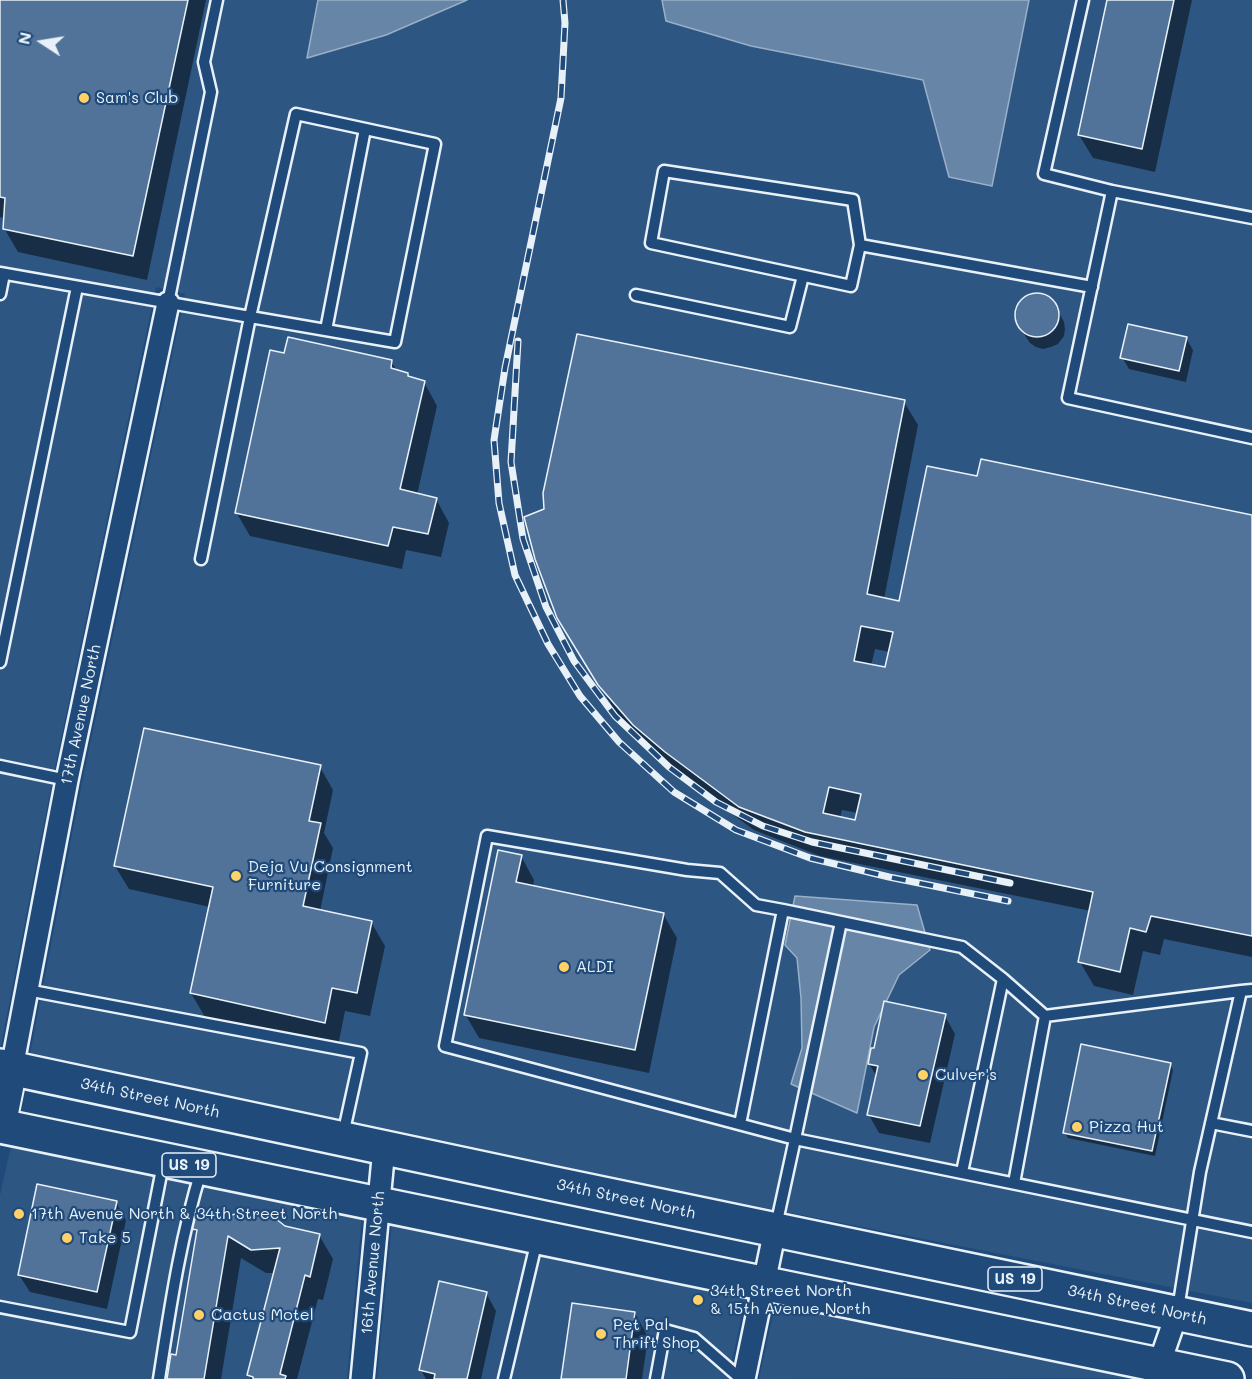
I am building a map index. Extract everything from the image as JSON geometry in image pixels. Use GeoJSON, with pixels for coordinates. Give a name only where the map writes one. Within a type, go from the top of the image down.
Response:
{"type":"FeatureCollection","features":[{"type":"Feature","properties":{"kind":"highway","name":"34th Street North"},"geometry":{"type":"LineString","coordinates":[[6,1067],[1252,1329]]}},
{"type":"Feature","properties":{"kind":"highway","name":"US 19"},"geometry":{"type":"LineString","coordinates":[[0,1126],[765,1283],[1156,1372],[1227,1379]]}},
{"type":"Feature","properties":{"kind":"street","name":"17th Avenue North"},"geometry":{"type":"LineString","coordinates":[[0,1126],[6,1067],[27,990],[67,780],[168,303]]}},
{"type":"Feature","properties":{"kind":"street","name":"16th Avenue North"},"geometry":{"type":"LineString","coordinates":[[362,1379],[384,1148]]}},
{"type":"Feature","properties":{"kind":"street"},"geometry":{"type":"LineString","coordinates":[[742,1379],[776,1230]]}},
{"type":"Feature","properties":{"kind":"street"},"geometry":{"type":"LineString","coordinates":[[1156,1372],[1177,1313]]}},
{"type":"Feature","properties":{"kind":"lane"},"geometry":{"type":"LineString","coordinates":[[168,303],[211,92],[204,62],[217,0]]}},
{"type":"Feature","properties":{"kind":"lane"},"geometry":{"type":"LineString","coordinates":[[1083,0],[1044,174],[1112,191],[1252,218]]}},
{"type":"Feature","properties":{"kind":"lane"},"geometry":{"type":"LineString","coordinates":[[0,294],[2,273],[168,303],[250,317],[326,330],[395,342],[435,144],[296,114],[250,317],[201,559]]}},
{"type":"Feature","properties":{"kind":"lane"},"geometry":{"type":"LineString","coordinates":[[326,330],[365,129]]}},
{"type":"Feature","properties":{"kind":"lane"},"geometry":{"type":"LineString","coordinates":[[664,171],[853,200],[860,245],[851,286],[651,243],[664,171]]}},
{"type":"Feature","properties":{"kind":"lane"},"geometry":{"type":"LineString","coordinates":[[1112,191],[1068,398],[1252,438]]}},
{"type":"Feature","properties":{"kind":"lane"},"geometry":{"type":"LineString","coordinates":[[860,245],[1092,287]]}},
{"type":"Feature","properties":{"kind":"lane"},"geometry":{"type":"LineString","coordinates":[[636,295],[790,327],[803,276]]}},
{"type":"Feature","properties":{"kind":"lane"},"geometry":{"type":"LineString","coordinates":[[0,662],[77,287]]}},
{"type":"Feature","properties":{"kind":"lane"},"geometry":{"type":"LineString","coordinates":[[0,767],[67,780]]}},
{"type":"Feature","properties":{"kind":"lane"},"geometry":{"type":"LineString","coordinates":[[1177,1313],[1192,1220],[1200,1172],[1246,991],[1045,1016],[962,947],[756,905],[720,873],[687,870],[487,836],[445,1046],[795,1138],[962,1172],[1192,1220],[1252,1232]]}},
{"type":"Feature","properties":{"kind":"lane"},"geometry":{"type":"LineString","coordinates":[[740,1124],[783,910]]}},
{"type":"Feature","properties":{"kind":"lane"},"geometry":{"type":"LineString","coordinates":[[776,1230],[841,922]]}},
{"type":"Feature","properties":{"kind":"lane"},"geometry":{"type":"LineString","coordinates":[[962,1172],[1003,980]]}},
{"type":"Feature","properties":{"kind":"lane"},"geometry":{"type":"LineString","coordinates":[[27,990],[361,1053],[342,1139]]}},
{"type":"Feature","properties":{"kind":"lane"},"geometry":{"type":"LineString","coordinates":[[1014,1183],[1045,1016]]}},
{"type":"Feature","properties":{"kind":"lane"},"geometry":{"type":"LineString","coordinates":[[1211,1123],[1252,1131]]}},
{"type":"Feature","properties":{"kind":"lane"},"geometry":{"type":"LineString","coordinates":[[0,1307],[130,1332],[164,1161]]}},
{"type":"Feature","properties":{"kind":"lane"},"geometry":{"type":"LineString","coordinates":[[159,1379],[176,1272],[190,1207],[202,1167]]}},
{"type":"Feature","properties":{"kind":"lane"},"geometry":{"type":"LineString","coordinates":[[504,1379],[538,1236]]}},
{"type":"Feature","properties":{"kind":"lane"},"geometry":{"type":"LineString","coordinates":[[656,1379],[665,1329],[694,1338],[742,1379]]}},
{"type":"Feature","properties":{"kind":"shaded area"},"geometry":{"type":"Polygon","coordinates":[[[0,0],[318,0],[308,57],[386,35],[467,0],[662,0],[666,21],[751,46],[923,80],[949,177],[992,186],[1029,0],[1252,0],[1252,1303],[330,1123],[29,1059],[82,783],[185,294],[156,287],[53,777],[0,1051],[0,0]],[[930,950],[797,958],[802,1048],[791,1084],[857,1112],[874,1028],[899,975],[930,950]]]}},
{"type":"Feature","properties":{"kind":"shaded area"},"geometry":{"type":"Polygon","coordinates":[[[318,0],[467,0],[386,35],[307,58],[318,0]]]}},
{"type":"Feature","properties":{"kind":"shaded area"},"geometry":{"type":"Polygon","coordinates":[[[662,0],[1029,0],[992,186],[949,177],[923,80],[751,46],[666,21],[662,0]]]}},
{"type":"Feature","properties":{"kind":"shaded area"},"geometry":{"type":"Polygon","coordinates":[[[795,896],[917,905],[930,950],[899,975],[874,1027],[857,1113],[791,1084],[802,1048],[797,958],[785,945],[795,896]]]}},
{"type":"Feature","properties":{"kind":"shaded area"},"geometry":{"type":"Polygon","coordinates":[[[12,1142],[362,1216],[347,1379],[0,1379],[0,1195],[12,1142]]]}},
{"type":"Feature","properties":{"kind":"shaded area"},"geometry":{"type":"Polygon","coordinates":[[[392,1222],[746,1296],[728,1379],[377,1379],[392,1222]]]}},
{"type":"Feature","properties":{"kind":"shaded area"},"geometry":{"type":"Polygon","coordinates":[[[776,1302],[1138,1378],[759,1379],[776,1302]]]}},
{"type":"Feature","properties":{"kind":"building","name":"Sam's Club"},"geometry":{"type":"Polygon","coordinates":[[[0,0],[188,0],[133,256],[3,229],[5,198],[0,197],[0,0]]]}},
{"type":"Feature","properties":{"kind":"building"},"geometry":{"type":"Polygon","coordinates":[[[1107,0],[1174,0],[1142,149],[1078,135],[1107,0]]]}},
{"type":"Feature","properties":{"kind":"building"},"geometry":{"type":"Polygon","coordinates":[[[1037,293],[1046,294],[1053,299],[1058,306],[1058,324],[1053,331],[1046,336],[1037,337],[1028,336],[1021,331],[1016,324],[1015,315],[1016,306],[1021,299],[1028,294],[1037,293]]]}},
{"type":"Feature","properties":{"kind":"building"},"geometry":{"type":"Polygon","coordinates":[[[1128,324],[1187,337],[1179,371],[1120,358],[1128,324]]]}},
{"type":"Feature","properties":{"kind":"building"},"geometry":{"type":"Polygon","coordinates":[[[577,334],[905,400],[867,594],[899,601],[927,466],[977,476],[981,459],[1252,515],[1252,936],[1151,916],[1146,932],[1130,928],[1120,972],[1078,962],[1093,892],[805,832],[739,807],[633,725],[598,685],[557,618],[535,559],[524,517],[544,509],[543,493],[577,334]],[[861,626],[854,661],[885,667],[893,632],[861,626]],[[829,787],[823,813],[855,820],[861,794],[829,787]]]}},
{"type":"Feature","properties":{"kind":"building"},"geometry":{"type":"Polygon","coordinates":[[[288,337],[392,360],[391,368],[425,381],[400,489],[437,498],[428,534],[393,527],[388,546],[235,513],[270,350],[284,353],[288,337]]]}},
{"type":"Feature","properties":{"kind":"building","name":"Deja Vu Consignment Furniture"},"geometry":{"type":"Polygon","coordinates":[[[144,728],[321,765],[309,821],[321,823],[303,906],[372,921],[357,993],[332,988],[325,1023],[190,993],[213,887],[114,866],[144,728]]]}},
{"type":"Feature","properties":{"kind":"building"},"geometry":{"type":"Polygon","coordinates":[[[498,850],[522,855],[516,882],[664,913],[635,1050],[464,1015],[498,850]]]}},
{"type":"Feature","properties":{"kind":"building"},"geometry":{"type":"Polygon","coordinates":[[[884,1001],[946,1014],[920,1126],[867,1115],[878,1066],[868,1064],[871,1048],[874,1048],[884,1001]]]}},
{"type":"Feature","properties":{"kind":"building"},"geometry":{"type":"Polygon","coordinates":[[[1081,1044],[1171,1063],[1152,1151],[1063,1133],[1081,1044]]]}},
{"type":"Feature","properties":{"kind":"building","name":"Take 5"},"geometry":{"type":"Polygon","coordinates":[[[37,1184],[117,1201],[97,1292],[18,1275],[37,1184]]]}},
{"type":"Feature","properties":{"kind":"building","name":"Cactus Motel"},"geometry":{"type":"Polygon","coordinates":[[[197,1209],[230,1215],[253,1212],[271,1215],[285,1226],[320,1234],[310,1277],[305,1275],[280,1374],[286,1376],[285,1379],[253,1379],[247,1375],[280,1248],[251,1250],[228,1236],[204,1379],[167,1379],[171,1354],[176,1355],[197,1230],[192,1229],[197,1209]]]}},
{"type":"Feature","properties":{"kind":"building"},"geometry":{"type":"Polygon","coordinates":[[[439,1281],[487,1292],[467,1379],[434,1379],[435,1374],[419,1370],[439,1281]]]}},
{"type":"Feature","properties":{"kind":"building"},"geometry":{"type":"Polygon","coordinates":[[[572,1303],[635,1312],[626,1379],[561,1379],[572,1303]]]}},
{"type":"Feature","properties":{"kind":"railway"},"geometry":{"type":"LineString","coordinates":[[563,0],[565,23],[561,98],[505,368],[494,440],[499,503],[515,575],[548,644],[580,696],[619,742],[674,792],[736,830],[810,858],[889,877],[1008,901]]}},
{"type":"Feature","properties":{"kind":"railway"},"geometry":{"type":"LineString","coordinates":[[518,341],[511,462],[523,539],[546,607],[574,661],[615,716],[669,767],[716,802],[763,826],[812,842],[1010,883]]}},
{"type":"Feature","properties":{"kind":"place","name":"Sam's Club"},"geometry":{"type":"Point","coordinates":[84,98]}},
{"type":"Feature","properties":{"kind":"place","name":"Deja Vu Consignment Furniture"},"geometry":{"type":"Point","coordinates":[236,876]}},
{"type":"Feature","properties":{"kind":"place","name":"ALDI"},"geometry":{"type":"Point","coordinates":[564,967]}},
{"type":"Feature","properties":{"kind":"place","name":"Culver's"},"geometry":{"type":"Point","coordinates":[923,1075]}},
{"type":"Feature","properties":{"kind":"place","name":"Pizza Hut"},"geometry":{"type":"Point","coordinates":[1077,1127]}},
{"type":"Feature","properties":{"kind":"place","name":"17th Avenue North & 34th Street North"},"geometry":{"type":"Point","coordinates":[19,1214]}},
{"type":"Feature","properties":{"kind":"place","name":"Take 5"},"geometry":{"type":"Point","coordinates":[67,1238]}},
{"type":"Feature","properties":{"kind":"place","name":"34th Street North & 15th Avenue North"},"geometry":{"type":"Point","coordinates":[698,1300]}},
{"type":"Feature","properties":{"kind":"place","name":"Cactus Motel"},"geometry":{"type":"Point","coordinates":[199,1315]}},
{"type":"Feature","properties":{"kind":"place","name":"Pet Pal Thrift Shop"},"geometry":{"type":"Point","coordinates":[601,1334]}}]}
